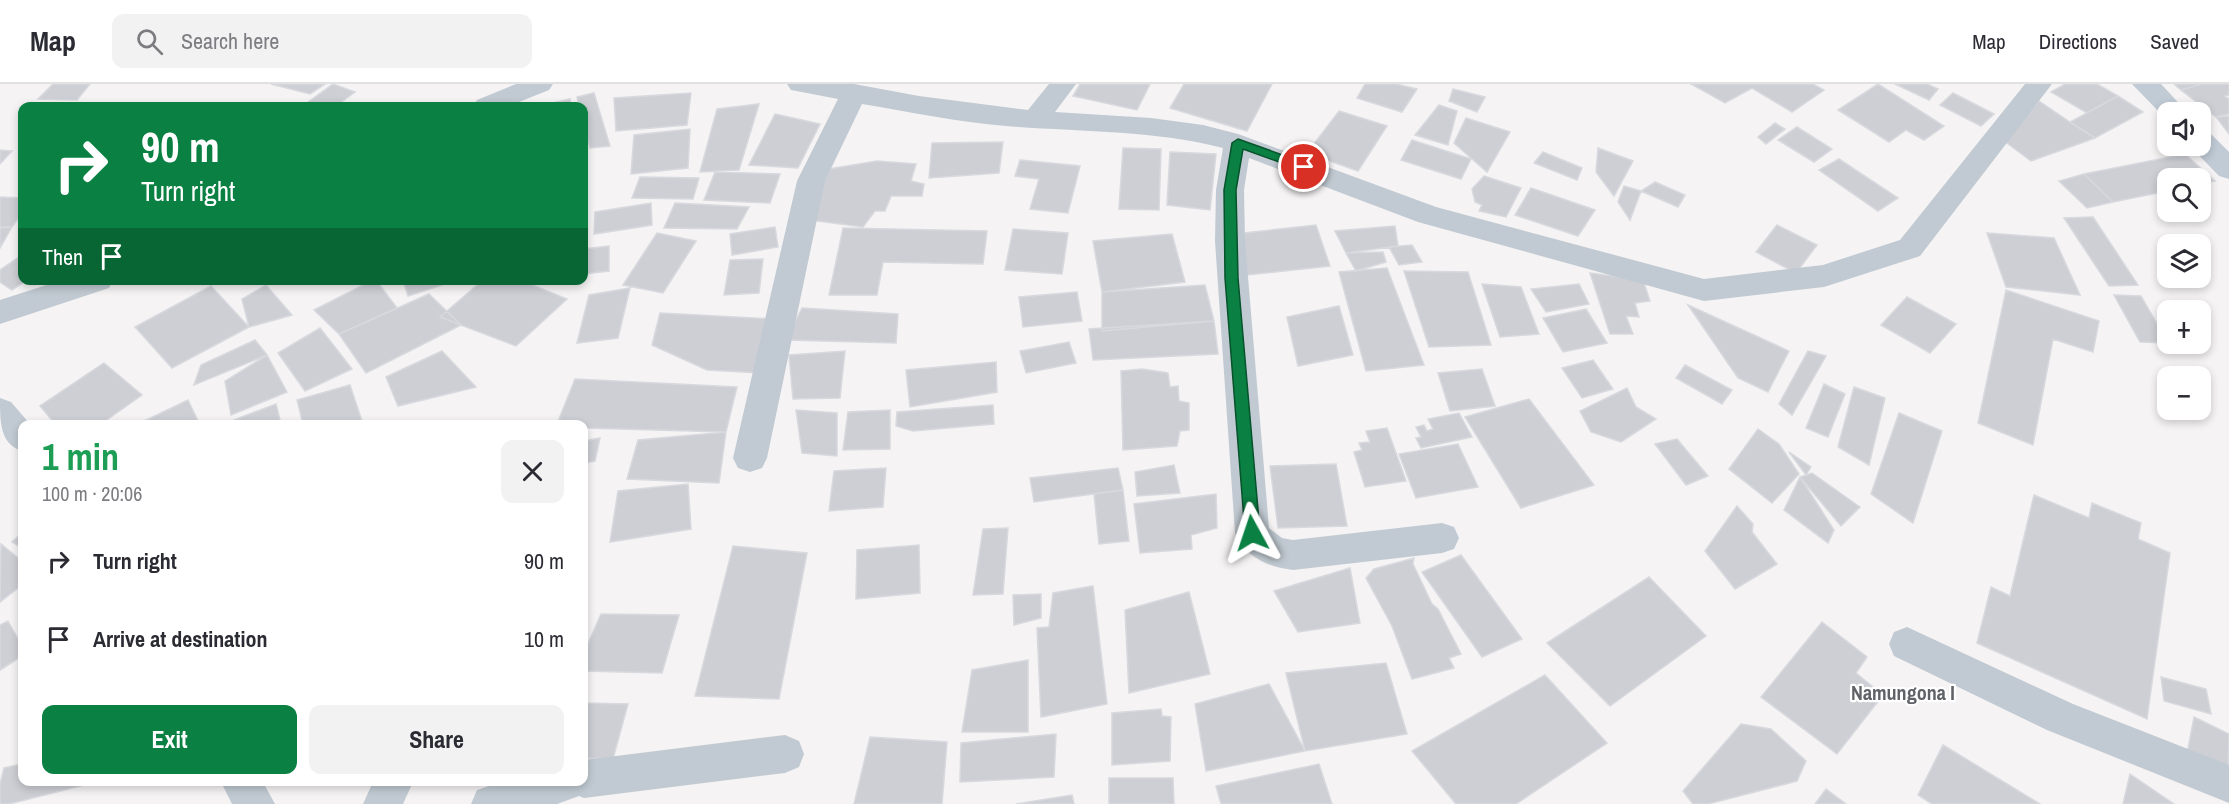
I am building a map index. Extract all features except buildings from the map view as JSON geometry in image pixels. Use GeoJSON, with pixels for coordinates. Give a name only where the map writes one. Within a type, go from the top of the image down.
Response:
{"type":"FeatureCollection","features":[{"type":"Feature","properties":{"kind":"street"},"geometry":{"type":"LineString","coordinates":[[496,102],[540,84]]}},
{"type":"Feature","properties":{"kind":"street"},"geometry":{"type":"LineString","coordinates":[[800,84],[966,112],[1151,127],[1203,135],[1238,143],[1428,215],[1704,290],[1824,276],[1910,249],[2039,84]]}},
{"type":"Feature","properties":{"kind":"street"},"geometry":{"type":"LineString","coordinates":[[1036,118],[1063,84]]}},
{"type":"Feature","properties":{"kind":"street"},"geometry":{"type":"LineString","coordinates":[[2145,84],[2164,102]]}},
{"type":"Feature","properties":{"kind":"street"},"geometry":{"type":"LineString","coordinates":[[750,458],[810,181],[854,93]]}},
{"type":"Feature","properties":{"kind":"street"},"geometry":{"type":"LineString","coordinates":[[1238,143],[1230,190],[1230,250],[1252,533],[1260,544],[1279,553],[1293,555],[1442,538]]}},
{"type":"Feature","properties":{"kind":"street"},"geometry":{"type":"LineString","coordinates":[[2211,150],[2229,169]]}},
{"type":"Feature","properties":{"kind":"street"},"geometry":{"type":"LineString","coordinates":[[0,312],[83,285]]}},
{"type":"Feature","properties":{"kind":"street"},"geometry":{"type":"LineString","coordinates":[[0,411],[18,433]]}},
{"type":"Feature","properties":{"kind":"street"},"geometry":{"type":"LineString","coordinates":[[1907,644],[2060,717],[2229,784]]}},
{"type":"Feature","properties":{"kind":"street"},"geometry":{"type":"LineString","coordinates":[[588,779],[785,754]]}},
{"type":"Feature","properties":{"kind":"street"},"geometry":{"type":"LineString","coordinates":[[243,786],[255,804]]}},
{"type":"Feature","properties":{"kind":"street"},"geometry":{"type":"LineString","coordinates":[[383,804],[391,786]]}},
{"type":"Feature","properties":{"kind":"street"},"geometry":{"type":"LineString","coordinates":[[491,804],[552,786]]}},
{"type":"Feature","properties":{"kind":"district","name":"Namungona I"},"geometry":{"type":"Point","coordinates":[1903,693]}},
{"type":"Feature","properties":{"kind":"route"},"geometry":{"type":"LineString","coordinates":[[1252,533],[1230,241],[1230,190],[1238,143],[1304,167]]}}]}
